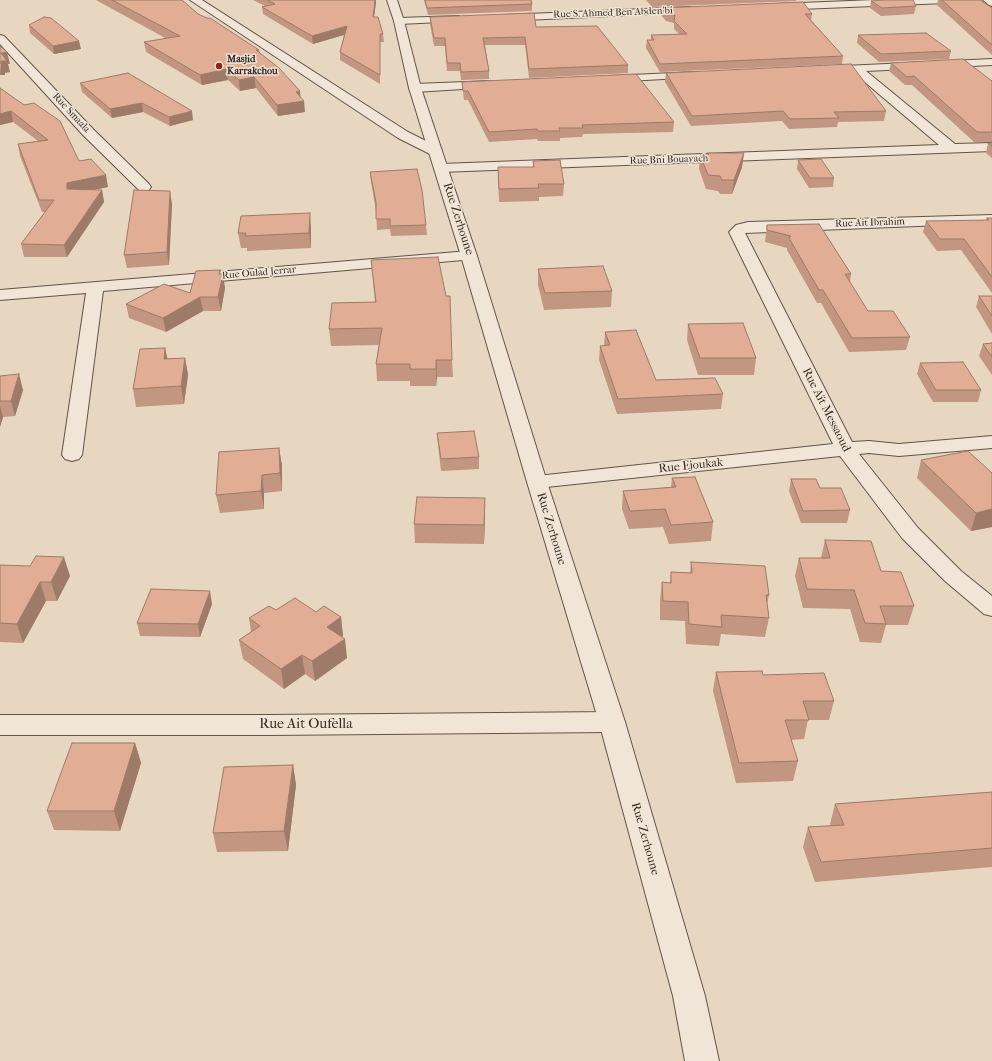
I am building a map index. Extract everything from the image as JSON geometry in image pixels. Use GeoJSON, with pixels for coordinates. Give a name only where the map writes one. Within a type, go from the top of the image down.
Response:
{"type":"FeatureCollection","features":[{"type":"Feature","properties":{"kind":"street"},"geometry":{"type":"LineString","coordinates":[[195,0],[438,159]]}},
{"type":"Feature","properties":{"kind":"street","name":"Rue Zerhoune"},"geometry":{"type":"LineString","coordinates":[[392,0],[399,22],[415,88],[469,256],[536,482],[612,722],[689,996],[702,1061]]}},
{"type":"Feature","properties":{"kind":"street"},"geometry":{"type":"LineString","coordinates":[[768,8],[946,0]]}},
{"type":"Feature","properties":{"kind":"street"},"geometry":{"type":"LineString","coordinates":[[988,0],[992,3]]}},
{"type":"Feature","properties":{"kind":"street","name":"Rue S. Ahmed Ben Abden'bi"},"geometry":{"type":"LineString","coordinates":[[493,18],[705,10]]}},
{"type":"Feature","properties":{"kind":"street"},"geometry":{"type":"LineString","coordinates":[[399,22],[469,19]]}},
{"type":"Feature","properties":{"kind":"street","name":"Rue Smaala"},"geometry":{"type":"LineString","coordinates":[[0,38],[88,132],[144,187]]}},
{"type":"Feature","properties":{"kind":"street"},"geometry":{"type":"LineString","coordinates":[[808,70],[992,62]]}},
{"type":"Feature","properties":{"kind":"street"},"geometry":{"type":"LineString","coordinates":[[855,68],[952,149]]}},
{"type":"Feature","properties":{"kind":"street"},"geometry":{"type":"LineString","coordinates":[[596,80],[706,75]]}},
{"type":"Feature","properties":{"kind":"street"},"geometry":{"type":"LineString","coordinates":[[415,88],[502,84]]}},
{"type":"Feature","properties":{"kind":"street","name":"Rue Bni Bouayach"},"geometry":{"type":"LineString","coordinates":[[438,159],[992,147]]}},
{"type":"Feature","properties":{"kind":"street","name":"Rue Ait Ibrahim"},"geometry":{"type":"LineString","coordinates":[[748,227],[992,219]]}},
{"type":"Feature","properties":{"kind":"street","name":"Rue Aït Messaoud"},"geometry":{"type":"LineString","coordinates":[[748,227],[741,228],[737,232],[845,449],[910,533],[953,576],[992,608]]}},
{"type":"Feature","properties":{"kind":"street","name":"Rue Oulad Jerrar"},"geometry":{"type":"LineString","coordinates":[[0,295],[469,256]]}},
{"type":"Feature","properties":{"kind":"street"},"geometry":{"type":"LineString","coordinates":[[72,455],[94,287]]}},
{"type":"Feature","properties":{"kind":"street"},"geometry":{"type":"LineString","coordinates":[[869,447],[896,440],[992,428]]}},
{"type":"Feature","properties":{"kind":"street"},"geometry":{"type":"LineString","coordinates":[[869,447],[899,450],[992,442]]}},
{"type":"Feature","properties":{"kind":"street","name":"Rue Ejoukak"},"geometry":{"type":"LineString","coordinates":[[536,482],[869,447]]}},
{"type":"Feature","properties":{"kind":"street","name":"Rue Ait Oufella"},"geometry":{"type":"LineString","coordinates":[[0,725],[277,725],[612,722]]}},
{"type":"Feature","properties":{"kind":"building"},"geometry":{"type":"Polygon","coordinates":[[[112,0],[182,0],[198,14],[210,18],[259,50],[256,50],[279,68],[300,91],[296,92],[304,101],[277,105],[254,77],[239,80],[226,69],[200,75],[144,42],[180,36],[112,0]]]}},
{"type":"Feature","properties":{"kind":"building"},"geometry":{"type":"Polygon","coordinates":[[[267,0],[375,0],[373,17],[378,17],[383,34],[380,34],[380,75],[340,52],[347,26],[312,36],[262,7],[275,4],[267,0]]]}},
{"type":"Feature","properties":{"kind":"building"},"geometry":{"type":"Polygon","coordinates":[[[425,0],[531,0],[532,4],[427,8],[425,0]]]}},
{"type":"Feature","properties":{"kind":"building"},"geometry":{"type":"Polygon","coordinates":[[[913,0],[916,6],[882,8],[871,1],[913,0]]]}},
{"type":"Feature","properties":{"kind":"building"},"geometry":{"type":"Polygon","coordinates":[[[942,0],[980,0],[992,8],[992,45],[942,0]]]}},
{"type":"Feature","properties":{"kind":"building"},"geometry":{"type":"Polygon","coordinates":[[[803,2],[812,14],[805,14],[843,56],[660,64],[647,40],[654,40],[651,35],[687,34],[674,21],[675,15],[666,13],[661,8],[803,2]]]}},
{"type":"Feature","properties":{"kind":"building"},"geometry":{"type":"Polygon","coordinates":[[[534,13],[536,27],[597,26],[628,65],[529,69],[525,37],[483,38],[489,71],[461,72],[460,63],[447,63],[445,38],[434,38],[430,17],[534,13]]]}},
{"type":"Feature","properties":{"kind":"building"},"geometry":{"type":"Polygon","coordinates":[[[44,17],[51,18],[79,41],[53,46],[29,25],[44,17]]]}},
{"type":"Feature","properties":{"kind":"building"},"geometry":{"type":"Polygon","coordinates":[[[926,33],[951,51],[881,54],[858,35],[926,33]]]}},
{"type":"Feature","properties":{"kind":"building"},"geometry":{"type":"Polygon","coordinates":[[[0,46],[7,52],[1,53],[7,61],[1,61],[2,63],[0,63],[0,46]]]}},
{"type":"Feature","properties":{"kind":"building"},"geometry":{"type":"Polygon","coordinates":[[[963,59],[992,81],[992,132],[977,132],[914,76],[907,77],[891,63],[963,59]]]}},
{"type":"Feature","properties":{"kind":"building"},"geometry":{"type":"Polygon","coordinates":[[[851,64],[886,111],[834,112],[839,118],[790,119],[783,111],[692,116],[666,73],[851,64]]]}},
{"type":"Feature","properties":{"kind":"building"},"geometry":{"type":"Polygon","coordinates":[[[128,73],[192,111],[169,117],[142,103],[110,109],[80,83],[128,73]]]}},
{"type":"Feature","properties":{"kind":"building"},"geometry":{"type":"Polygon","coordinates":[[[636,74],[674,122],[582,125],[583,128],[559,128],[560,131],[538,131],[537,129],[489,132],[468,91],[463,91],[462,82],[636,74]]]}},
{"type":"Feature","properties":{"kind":"building"},"geometry":{"type":"Polygon","coordinates":[[[0,88],[24,105],[34,103],[60,121],[79,161],[91,159],[106,175],[67,183],[67,189],[102,190],[64,245],[21,244],[54,200],[39,200],[18,144],[48,140],[11,111],[0,114],[0,88]]]}},
{"type":"Feature","properties":{"kind":"building"},"geometry":{"type":"Polygon","coordinates":[[[709,153],[744,153],[734,180],[722,180],[720,176],[708,175],[700,155],[708,155],[709,153]]]}},
{"type":"Feature","properties":{"kind":"building"},"geometry":{"type":"Polygon","coordinates":[[[821,159],[834,178],[810,178],[798,160],[821,159]]]}},
{"type":"Feature","properties":{"kind":"building"},"geometry":{"type":"Polygon","coordinates":[[[560,160],[564,184],[538,184],[539,188],[499,189],[498,167],[534,167],[533,161],[560,160]]]}},
{"type":"Feature","properties":{"kind":"building"},"geometry":{"type":"Polygon","coordinates":[[[417,169],[422,190],[426,225],[390,226],[390,219],[376,219],[376,202],[370,172],[417,169]]]}},
{"type":"Feature","properties":{"kind":"building"},"geometry":{"type":"Polygon","coordinates":[[[134,190],[170,191],[167,252],[124,255],[134,190]]]}},
{"type":"Feature","properties":{"kind":"building"},"geometry":{"type":"Polygon","coordinates":[[[310,213],[309,233],[245,236],[246,233],[238,233],[241,216],[310,213]]]}},
{"type":"Feature","properties":{"kind":"building"},"geometry":{"type":"Polygon","coordinates":[[[987,218],[992,218],[992,277],[964,239],[940,239],[926,221],[989,220],[987,218]]]}},
{"type":"Feature","properties":{"kind":"building"},"geometry":{"type":"Polygon","coordinates":[[[819,224],[851,274],[845,274],[868,311],[893,311],[910,337],[852,338],[823,290],[819,290],[789,238],[791,236],[767,230],[767,225],[819,224]]]}},
{"type":"Feature","properties":{"kind":"building"},"geometry":{"type":"Polygon","coordinates":[[[438,257],[446,296],[450,296],[452,360],[436,360],[436,369],[410,369],[410,364],[376,364],[382,328],[329,329],[332,303],[376,302],[371,260],[438,257]]]}},
{"type":"Feature","properties":{"kind":"building"},"geometry":{"type":"Polygon","coordinates":[[[603,266],[612,291],[545,293],[538,269],[603,266]]]}},
{"type":"Feature","properties":{"kind":"building"},"geometry":{"type":"Polygon","coordinates":[[[220,270],[219,274],[223,274],[218,297],[200,297],[163,318],[126,304],[164,284],[190,293],[196,271],[220,270]]]}},
{"type":"Feature","properties":{"kind":"building"},"geometry":{"type":"Polygon","coordinates":[[[979,296],[992,296],[992,316],[979,296]]]}},
{"type":"Feature","properties":{"kind":"building"},"geometry":{"type":"Polygon","coordinates":[[[743,323],[756,358],[700,358],[688,324],[743,323]]]}},
{"type":"Feature","properties":{"kind":"building"},"geometry":{"type":"Polygon","coordinates":[[[636,330],[656,380],[715,378],[723,394],[618,399],[600,346],[610,345],[605,332],[636,330]]]}},
{"type":"Feature","properties":{"kind":"building"},"geometry":{"type":"Polygon","coordinates":[[[992,343],[992,357],[983,344],[992,343]]]}},
{"type":"Feature","properties":{"kind":"building"},"geometry":{"type":"Polygon","coordinates":[[[165,348],[164,359],[185,358],[181,386],[133,389],[140,349],[165,348]]]}},
{"type":"Feature","properties":{"kind":"building"},"geometry":{"type":"Polygon","coordinates":[[[963,362],[981,390],[936,390],[920,363],[963,362]]]}},
{"type":"Feature","properties":{"kind":"building"},"geometry":{"type":"Polygon","coordinates":[[[19,374],[11,401],[0,401],[0,376],[19,374]]]}},
{"type":"Feature","properties":{"kind":"building"},"geometry":{"type":"Polygon","coordinates":[[[474,431],[479,457],[441,459],[437,433],[474,431]]]}},
{"type":"Feature","properties":{"kind":"building"},"geometry":{"type":"Polygon","coordinates":[[[279,448],[280,473],[262,475],[261,491],[216,495],[219,452],[279,448]]]}},
{"type":"Feature","properties":{"kind":"building"},"geometry":{"type":"Polygon","coordinates":[[[968,451],[992,473],[992,509],[976,513],[921,460],[968,451]]]}},
{"type":"Feature","properties":{"kind":"building"},"geometry":{"type":"Polygon","coordinates":[[[695,477],[713,522],[671,525],[665,509],[630,511],[623,491],[676,487],[672,478],[695,477]]]}},
{"type":"Feature","properties":{"kind":"building"},"geometry":{"type":"Polygon","coordinates":[[[791,479],[816,479],[820,488],[841,488],[850,510],[803,511],[791,479]]]}},
{"type":"Feature","properties":{"kind":"building"},"geometry":{"type":"Polygon","coordinates":[[[417,497],[485,498],[484,525],[414,524],[417,497]]]}},
{"type":"Feature","properties":{"kind":"building"},"geometry":{"type":"Polygon","coordinates":[[[825,540],[871,541],[881,571],[901,572],[914,606],[880,606],[886,624],[865,623],[854,590],[807,589],[799,558],[830,558],[825,540]]]}},
{"type":"Feature","properties":{"kind":"building"},"geometry":{"type":"Polygon","coordinates":[[[36,556],[64,557],[51,582],[40,582],[17,624],[0,623],[0,565],[30,566],[36,556]]]}},
{"type":"Feature","properties":{"kind":"building"},"geometry":{"type":"Polygon","coordinates":[[[691,562],[765,566],[769,595],[766,595],[769,618],[721,615],[722,627],[689,624],[688,602],[663,601],[662,582],[671,583],[671,572],[692,573],[691,562]]]}},
{"type":"Feature","properties":{"kind":"building"},"geometry":{"type":"Polygon","coordinates":[[[151,589],[210,591],[198,624],[137,623],[151,589]]]}},
{"type":"Feature","properties":{"kind":"building"},"geometry":{"type":"Polygon","coordinates":[[[295,598],[316,612],[324,606],[341,617],[327,627],[345,639],[312,661],[302,655],[281,669],[239,640],[260,626],[249,618],[269,606],[276,610],[295,598]]]}},
{"type":"Feature","properties":{"kind":"building"},"geometry":{"type":"Polygon","coordinates":[[[762,671],[763,675],[824,673],[834,701],[803,701],[809,720],[785,720],[798,761],[739,763],[716,672],[762,671]]]}},
{"type":"Feature","properties":{"kind":"building"},"geometry":{"type":"Polygon","coordinates":[[[72,743],[135,743],[114,811],[47,811],[72,743]]]}},
{"type":"Feature","properties":{"kind":"building"},"geometry":{"type":"Polygon","coordinates":[[[293,765],[284,831],[213,833],[224,767],[293,765]]]}},
{"type":"Feature","properties":{"kind":"building"},"geometry":{"type":"Polygon","coordinates":[[[992,792],[992,848],[821,862],[808,827],[844,825],[835,804],[992,792]]]}},
{"type":"Feature","properties":{"kind":"place","name":"Masjid Karrakchou"},"geometry":{"type":"Point","coordinates":[219,66]}}]}
